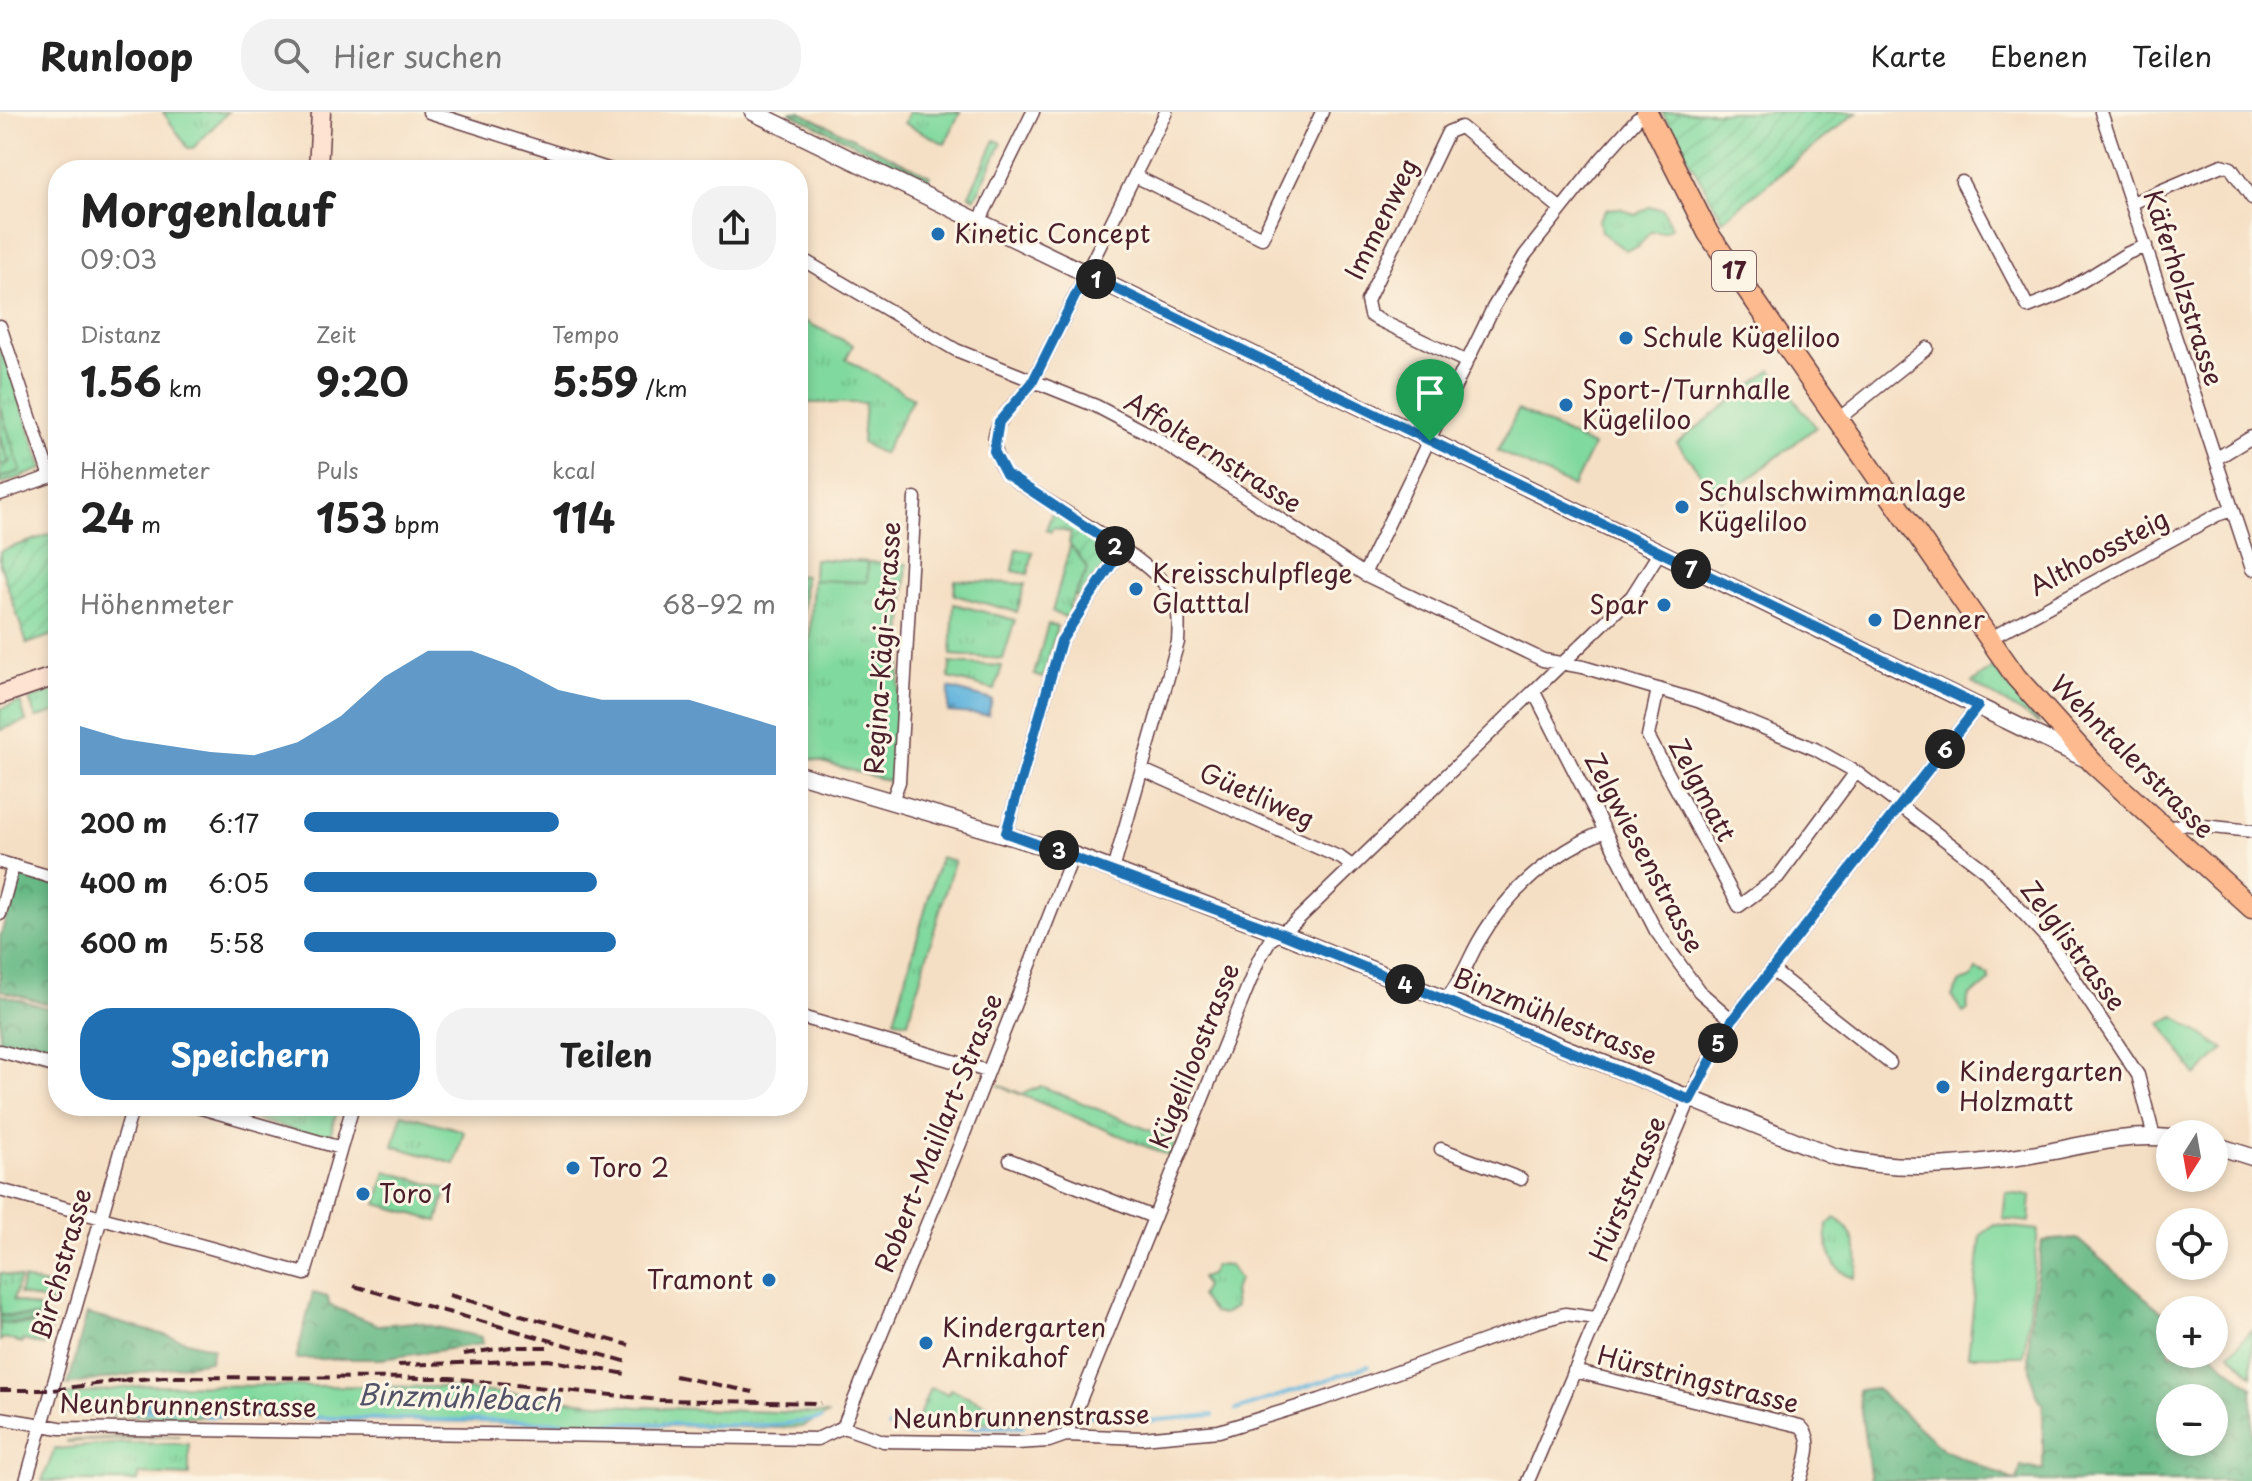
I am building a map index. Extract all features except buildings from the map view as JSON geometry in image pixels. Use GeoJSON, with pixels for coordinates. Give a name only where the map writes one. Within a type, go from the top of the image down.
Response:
{"type":"FeatureCollection","features":[{"type":"Feature","properties":{"kind":"main road"},"geometry":{"type":"LineString","coordinates":[[319,160],[321,112]]}},
{"type":"Feature","properties":{"kind":"main road","name":"Wehntalerstrasse"},"geometry":{"type":"LineString","coordinates":[[1647,113],[1708,233],[2016,677],[2093,763],[2252,908]]}},
{"type":"Feature","properties":{"kind":"main road"},"geometry":{"type":"LineString","coordinates":[[0,695],[48,678]]}},
{"type":"Feature","properties":{"kind":"street"},"geometry":{"type":"LineString","coordinates":[[429,112],[580,160]]}},
{"type":"Feature","properties":{"kind":"street"},"geometry":{"type":"LineString","coordinates":[[753,112],[2093,763]]}},
{"type":"Feature","properties":{"kind":"street"},"geometry":{"type":"LineString","coordinates":[[979,222],[1033,112]]}},
{"type":"Feature","properties":{"kind":"street"},"geometry":{"type":"LineString","coordinates":[[1113,870],[1178,642],[1179,623],[1174,599],[1151,569],[1016,482],[997,460],[996,427],[1032,383],[1137,177],[1166,112]]}},
{"type":"Feature","properties":{"kind":"street"},"geometry":{"type":"LineString","coordinates":[[1137,177],[1262,238],[1322,112]]}},
{"type":"Feature","properties":{"kind":"street","name":"Käferholzstrasse"},"geometry":{"type":"LineString","coordinates":[[2101,112],[2252,569]]}},
{"type":"Feature","properties":{"kind":"street"},"geometry":{"type":"LineString","coordinates":[[1364,574],[1493,308],[1525,255],[1629,128],[1647,113]]}},
{"type":"Feature","properties":{"kind":"street","name":"Immenweg"},"geometry":{"type":"LineString","coordinates":[[1467,362],[1377,319],[1367,308],[1367,301],[1448,132],[1461,127],[1561,209]]}},
{"type":"Feature","properties":{"kind":"street"},"geometry":{"type":"LineString","coordinates":[[2132,203],[2222,165],[2231,168],[2252,198]]}},
{"type":"Feature","properties":{"kind":"street"},"geometry":{"type":"LineString","coordinates":[[1962,182],[2028,307],[2063,293],[2128,253],[2146,246]]}},
{"type":"Feature","properties":{"kind":"street","name":"Affolternstrasse"},"geometry":{"type":"LineString","coordinates":[[808,263],[956,350],[1032,383],[1096,406],[1153,436],[1364,574],[1543,660],[1563,663]]}},
{"type":"Feature","properties":{"kind":"street"},"geometry":{"type":"LineString","coordinates":[[0,326],[48,459]]}},
{"type":"Feature","properties":{"kind":"street"},"geometry":{"type":"LineString","coordinates":[[1837,420],[1927,348]]}},
{"type":"Feature","properties":{"kind":"street"},"geometry":{"type":"LineString","coordinates":[[2217,458],[2252,437]]}},
{"type":"Feature","properties":{"kind":"street"},"geometry":{"type":"LineString","coordinates":[[0,494],[48,478]]}},
{"type":"Feature","properties":{"kind":"street","name":"Regina-Kägi-Strasse"},"geometry":{"type":"LineString","coordinates":[[892,801],[899,782],[915,498]]}},
{"type":"Feature","properties":{"kind":"street","name":"Althoossteig"},"geometry":{"type":"LineString","coordinates":[[1989,639],[2197,525],[2232,510]]}},
{"type":"Feature","properties":{"kind":"street"},"geometry":{"type":"LineString","coordinates":[[1006,833],[1061,641],[1121,550]]}},
{"type":"Feature","properties":{"kind":"street","name":"Kügeliloostrasse"},"geometry":{"type":"LineString","coordinates":[[1066,1435],[1259,959],[1270,940],[1535,694],[1632,596],[1659,553]]}},
{"type":"Feature","properties":{"kind":"street","name":"Zelglistrasse"},"geometry":{"type":"LineString","coordinates":[[1563,663],[1658,689],[1750,721],[1815,749],[1856,772],[1983,869],[2050,942],[2138,1075],[2156,1121]]}},
{"type":"Feature","properties":{"kind":"street","name":"Zelgmatt"},"geometry":{"type":"LineString","coordinates":[[1658,689],[1648,736],[1739,906],[1778,877],[1856,772]]}},
{"type":"Feature","properties":{"kind":"street","name":"Zelgwiesenstrasse"},"geometry":{"type":"LineString","coordinates":[[1535,694],[1675,960],[1699,991],[1732,1020]]}},
{"type":"Feature","properties":{"kind":"street","name":"Hürststrasse"},"geometry":{"type":"LineString","coordinates":[[1528,1481],[1690,1100],[1732,1020],[1902,807],[1978,706]]}},
{"type":"Feature","properties":{"kind":"street","name":"Güetliweg"},"geometry":{"type":"LineString","coordinates":[[1143,770],[1341,858],[1352,866]]}},
{"type":"Feature","properties":{"kind":"street","name":"Binzmühlestrasse"},"geometry":{"type":"LineString","coordinates":[[808,777],[1073,855],[1280,933],[1833,1156],[1882,1165],[1957,1165],[2114,1138],[2156,1137]]}},
{"type":"Feature","properties":{"kind":"street"},"geometry":{"type":"LineString","coordinates":[[2166,829],[2183,824],[2252,831]]}},
{"type":"Feature","properties":{"kind":"street"},"geometry":{"type":"LineString","coordinates":[[1445,1000],[1453,992],[1482,936],[1511,898],[1566,850],[1605,831]]}},
{"type":"Feature","properties":{"kind":"street","name":"Robert-Maillart-Strasse"},"geometry":{"type":"LineString","coordinates":[[843,1427],[1073,855]]}},
{"type":"Feature","properties":{"kind":"street"},"geometry":{"type":"LineString","coordinates":[[0,914],[7,864],[48,876]]}},
{"type":"Feature","properties":{"kind":"street"},"geometry":{"type":"LineString","coordinates":[[1772,970],[1890,1063]]}},
{"type":"Feature","properties":{"kind":"street"},"geometry":{"type":"LineString","coordinates":[[808,1019],[987,1071]]}},
{"type":"Feature","properties":{"kind":"street"},"geometry":{"type":"LineString","coordinates":[[0,1051],[48,1064]]}},
{"type":"Feature","properties":{"kind":"street","name":"Birchstrasse"},"geometry":{"type":"LineString","coordinates":[[26,1481],[130,1116]]}},
{"type":"Feature","properties":{"kind":"street"},"geometry":{"type":"LineString","coordinates":[[229,1116],[341,1148]]}},
{"type":"Feature","properties":{"kind":"street"},"geometry":{"type":"LineString","coordinates":[[0,1190],[305,1274],[350,1116]]}},
{"type":"Feature","properties":{"kind":"street"},"geometry":{"type":"LineString","coordinates":[[1441,1149],[1521,1179]]}},
{"type":"Feature","properties":{"kind":"street"},"geometry":{"type":"LineString","coordinates":[[2228,1149],[2252,1157]]}},
{"type":"Feature","properties":{"kind":"street"},"geometry":{"type":"LineString","coordinates":[[1010,1160],[1153,1217]]}},
{"type":"Feature","properties":{"kind":"street","name":"Neunbrunnenstrasse"},"geometry":{"type":"LineString","coordinates":[[0,1418],[60,1428],[817,1439],[843,1427],[883,1441],[1016,1443],[1049,1441],[1066,1435],[1150,1438],[1226,1430],[1536,1322],[1565,1314],[1596,1318]]}},
{"type":"Feature","properties":{"kind":"street","name":"Hürstringstrasse"},"geometry":{"type":"LineString","coordinates":[[1574,1371],[1800,1426],[1809,1440],[1800,1481]]}},
{"type":"Feature","properties":{"kind":"green space"},"geometry":{"type":"Polygon","coordinates":[[[163,112],[228,112],[193,148],[188,148],[163,112]]]}},
{"type":"Feature","properties":{"kind":"green space"},"geometry":{"type":"Polygon","coordinates":[[[789,112],[800,112],[930,176],[928,180],[789,112]]]}},
{"type":"Feature","properties":{"kind":"green space"},"geometry":{"type":"Polygon","coordinates":[[[909,112],[960,112],[945,144],[904,123],[909,112]]]}},
{"type":"Feature","properties":{"kind":"green space"},"geometry":{"type":"Polygon","coordinates":[[[1662,112],[1857,112],[1723,220],[1662,112]]]}},
{"type":"Feature","properties":{"kind":"green space"},"geometry":{"type":"Polygon","coordinates":[[[995,140],[1002,143],[975,198],[969,195],[995,140]]]}},
{"type":"Feature","properties":{"kind":"green space"},"geometry":{"type":"Polygon","coordinates":[[[1649,207],[1663,209],[1671,227],[1665,232],[1650,232],[1638,247],[1625,250],[1601,232],[1599,220],[1607,209],[1620,208],[1636,215],[1649,207]]]}},
{"type":"Feature","properties":{"kind":"green space"},"geometry":{"type":"Polygon","coordinates":[[[808,323],[853,345],[846,359],[913,398],[883,454],[862,443],[865,403],[808,403],[808,323]]]}},
{"type":"Feature","properties":{"kind":"green space"},"geometry":{"type":"Polygon","coordinates":[[[0,341],[43,469],[0,484],[0,341]]]}},
{"type":"Feature","properties":{"kind":"green space"},"geometry":{"type":"Polygon","coordinates":[[[1771,370],[1816,427],[1721,500],[1677,443],[1771,370]]]}},
{"type":"Feature","properties":{"kind":"green space"},"geometry":{"type":"Polygon","coordinates":[[[0,407],[21,471],[0,478],[0,466],[9,462],[0,436],[0,407]]]}},
{"type":"Feature","properties":{"kind":"green space"},"geometry":{"type":"Polygon","coordinates":[[[1518,410],[1593,446],[1573,487],[1498,451],[1518,410]]]}},
{"type":"Feature","properties":{"kind":"green space"},"geometry":{"type":"Polygon","coordinates":[[[1052,513],[1088,535],[1086,538],[1097,545],[1094,549],[1109,559],[1084,600],[1075,596],[1088,569],[1069,543],[1071,533],[1053,528],[1051,532],[1046,530],[1052,513]]]}},
{"type":"Feature","properties":{"kind":"green space"},"geometry":{"type":"Polygon","coordinates":[[[48,535],[48,637],[27,644],[0,564],[0,551],[48,535]]]}},
{"type":"Feature","properties":{"kind":"green space"},"geometry":{"type":"Polygon","coordinates":[[[1071,543],[1088,569],[1068,608],[1076,613],[1072,619],[1052,612],[1071,543]]]}},
{"type":"Feature","properties":{"kind":"green space"},"geometry":{"type":"Polygon","coordinates":[[[1017,549],[1033,552],[1028,574],[1013,571],[1017,549]]]}},
{"type":"Feature","properties":{"kind":"green space"},"geometry":{"type":"Polygon","coordinates":[[[814,559],[907,564],[893,772],[889,781],[808,758],[808,678],[814,559]]]}},
{"type":"Feature","properties":{"kind":"green space"},"geometry":{"type":"Polygon","coordinates":[[[814,559],[868,562],[867,582],[813,580],[814,559]]]}},
{"type":"Feature","properties":{"kind":"green space"},"geometry":{"type":"Polygon","coordinates":[[[955,580],[1025,584],[1017,612],[954,595],[955,580]]]}},
{"type":"Feature","properties":{"kind":"green space"},"geometry":{"type":"Polygon","coordinates":[[[954,604],[1015,620],[1003,659],[951,655],[954,604]]]}},
{"type":"Feature","properties":{"kind":"green space"},"geometry":{"type":"Polygon","coordinates":[[[1048,624],[1057,626],[1043,678],[1034,675],[1048,624]]]}},
{"type":"Feature","properties":{"kind":"green space"},"geometry":{"type":"Polygon","coordinates":[[[950,663],[1002,666],[995,690],[949,678],[950,663]]]}},
{"type":"Feature","properties":{"kind":"green space"},"geometry":{"type":"Polygon","coordinates":[[[1993,668],[2040,724],[1972,683],[1993,668]]]}},
{"type":"Feature","properties":{"kind":"green space"},"geometry":{"type":"Polygon","coordinates":[[[48,693],[48,714],[36,718],[29,699],[48,693]]]}},
{"type":"Feature","properties":{"kind":"green space"},"geometry":{"type":"Polygon","coordinates":[[[20,702],[26,721],[0,730],[0,709],[20,702]]]}},
{"type":"Feature","properties":{"kind":"green space"},"geometry":{"type":"Polygon","coordinates":[[[940,857],[954,861],[908,1022],[894,1020],[940,857]]]}},
{"type":"Feature","properties":{"kind":"green space"},"geometry":{"type":"Polygon","coordinates":[[[18,875],[48,883],[48,1004],[0,990],[0,938],[18,875]]]}},
{"type":"Feature","properties":{"kind":"green space"},"geometry":{"type":"Polygon","coordinates":[[[1976,970],[1989,975],[1989,981],[1968,998],[1968,1010],[1963,1013],[1952,997],[1960,982],[1972,978],[1976,970]]]}},
{"type":"Feature","properties":{"kind":"green space"},"geometry":{"type":"Polygon","coordinates":[[[0,994],[48,1008],[48,1060],[0,1046],[0,994]]]}},
{"type":"Feature","properties":{"kind":"green space"},"geometry":{"type":"Polygon","coordinates":[[[2175,1016],[2224,1049],[2196,1076],[2161,1023],[2175,1016]]]}},
{"type":"Feature","properties":{"kind":"green space"},"geometry":{"type":"Polygon","coordinates":[[[998,1085],[1022,1094],[1041,1086],[1176,1141],[1169,1156],[998,1085]]]}},
{"type":"Feature","properties":{"kind":"green space"},"geometry":{"type":"Polygon","coordinates":[[[244,1116],[335,1116],[329,1140],[244,1116]]]}},
{"type":"Feature","properties":{"kind":"green space"},"geometry":{"type":"Polygon","coordinates":[[[401,1116],[464,1131],[455,1164],[393,1146],[401,1116]]]}},
{"type":"Feature","properties":{"kind":"green space"},"geometry":{"type":"Polygon","coordinates":[[[386,1171],[447,1189],[438,1221],[377,1204],[386,1171]]]}},
{"type":"Feature","properties":{"kind":"green space"},"geometry":{"type":"Polygon","coordinates":[[[2006,1193],[2031,1196],[2029,1222],[2003,1219],[2006,1193]]]}},
{"type":"Feature","properties":{"kind":"green space"},"geometry":{"type":"Polygon","coordinates":[[[1835,1218],[1847,1229],[1855,1245],[1858,1262],[1854,1278],[1840,1270],[1831,1257],[1827,1225],[1835,1218]]]}},
{"type":"Feature","properties":{"kind":"green space"},"geometry":{"type":"Polygon","coordinates":[[[1995,1225],[2038,1230],[2024,1356],[1968,1356],[1981,1235],[1995,1225]]]}},
{"type":"Feature","properties":{"kind":"green space"},"geometry":{"type":"Polygon","coordinates":[[[2076,1238],[2156,1307],[2156,1368],[2228,1368],[2252,1387],[2252,1481],[2017,1481],[2021,1466],[2043,1471],[2043,1404],[2030,1371],[2033,1303],[2042,1241],[2076,1238]]]}},
{"type":"Feature","properties":{"kind":"green space"},"geometry":{"type":"Polygon","coordinates":[[[1215,1265],[1230,1266],[1239,1279],[1233,1292],[1235,1307],[1223,1315],[1214,1313],[1200,1296],[1205,1287],[1201,1278],[1210,1275],[1215,1265]]]}},
{"type":"Feature","properties":{"kind":"green space"},"geometry":{"type":"Polygon","coordinates":[[[0,1273],[20,1278],[13,1300],[41,1309],[39,1317],[0,1315],[0,1273]]]}},
{"type":"Feature","properties":{"kind":"green space"},"geometry":{"type":"Polygon","coordinates":[[[23,1279],[60,1289],[55,1304],[19,1294],[23,1279]]]}},
{"type":"Feature","properties":{"kind":"green space"},"geometry":{"type":"Polygon","coordinates":[[[313,1293],[328,1297],[329,1305],[378,1325],[415,1322],[481,1337],[482,1344],[382,1359],[296,1359],[313,1293]]]}},
{"type":"Feature","properties":{"kind":"green space"},"geometry":{"type":"Polygon","coordinates":[[[87,1314],[213,1348],[210,1361],[68,1385],[87,1314]]]}},
{"type":"Feature","properties":{"kind":"green space"},"geometry":{"type":"Polygon","coordinates":[[[0,1315],[51,1318],[54,1324],[0,1323],[0,1315]]]}},
{"type":"Feature","properties":{"kind":"green space"},"geometry":{"type":"Polygon","coordinates":[[[0,1323],[51,1326],[45,1346],[23,1340],[22,1343],[4,1338],[0,1341],[0,1323]]]}},
{"type":"Feature","properties":{"kind":"green space"},"geometry":{"type":"Polygon","coordinates":[[[2252,1330],[2252,1375],[2230,1353],[2252,1330]]]}},
{"type":"Feature","properties":{"kind":"green space"},"geometry":{"type":"Polygon","coordinates":[[[146,1385],[438,1387],[638,1407],[829,1414],[801,1427],[780,1428],[312,1419],[261,1414],[256,1417],[81,1415],[66,1412],[64,1396],[146,1385]]]}},
{"type":"Feature","properties":{"kind":"green space"},"geometry":{"type":"Polygon","coordinates":[[[930,1388],[948,1394],[950,1389],[1020,1418],[1018,1423],[917,1421],[930,1388]]]}},
{"type":"Feature","properties":{"kind":"green space"},"geometry":{"type":"Polygon","coordinates":[[[1875,1388],[1944,1450],[2016,1481],[1871,1481],[1858,1390],[1875,1388]]]}},
{"type":"Feature","properties":{"kind":"green space"},"geometry":{"type":"Polygon","coordinates":[[[180,1436],[67,1442],[67,1441],[180,1436]]]}},
{"type":"Feature","properties":{"kind":"green space"},"geometry":{"type":"Polygon","coordinates":[[[123,1443],[189,1444],[189,1476],[139,1474],[138,1481],[42,1481],[55,1449],[123,1443]]]}},
{"type":"Feature","properties":{"kind":"water"},"geometry":{"type":"Polygon","coordinates":[[[949,688],[992,700],[988,715],[948,712],[949,688]]]}},
{"type":"Feature","properties":{"kind":"water"},"geometry":{"type":"Polygon","coordinates":[[[157,1397],[169,1400],[170,1404],[155,1409],[118,1405],[119,1401],[157,1397]]]}},
{"type":"Feature","properties":{"kind":"waterway","name":"Binzmühlebach"},"geometry":{"type":"LineString","coordinates":[[1236,1410],[1368,1366]]}},
{"type":"Feature","properties":{"kind":"waterway","name":"Binzmühlebach"},"geometry":{"type":"LineString","coordinates":[[99,1410],[146,1411],[188,1407],[207,1416],[270,1413],[276,1417],[715,1425],[776,1425],[821,1419]]}},
{"type":"Feature","properties":{"kind":"waterway","name":"Binzmühlebach"},"geometry":{"type":"LineString","coordinates":[[1088,1415],[1137,1422],[1213,1415]]}},
{"type":"Feature","properties":{"kind":"waterway","name":"Binzmühlebach"},"geometry":{"type":"LineString","coordinates":[[888,1427],[1023,1427]]}},
{"type":"Feature","properties":{"kind":"railway"},"geometry":{"type":"LineString","coordinates":[[354,1286],[628,1362]]}},
{"type":"Feature","properties":{"kind":"railway"},"geometry":{"type":"LineString","coordinates":[[449,1295],[629,1345]]}},
{"type":"Feature","properties":{"kind":"railway"},"geometry":{"type":"LineString","coordinates":[[464,1354],[511,1347],[547,1347]]}},
{"type":"Feature","properties":{"kind":"railway"},"geometry":{"type":"LineString","coordinates":[[398,1365],[548,1360],[626,1374]]}},
{"type":"Feature","properties":{"kind":"railway"},"geometry":{"type":"LineString","coordinates":[[675,1376],[753,1392]]}},
{"type":"Feature","properties":{"kind":"railway"},"geometry":{"type":"LineString","coordinates":[[120,1381],[163,1377],[450,1378],[659,1400],[821,1403]]}},
{"type":"Feature","properties":{"kind":"railway"},"geometry":{"type":"LineString","coordinates":[[0,1390],[53,1390],[131,1379]]}},
{"type":"Feature","properties":{"kind":"place","name":"Kinetic Concept"},"geometry":{"type":"Point","coordinates":[938,234]}},
{"type":"Feature","properties":{"kind":"place","name":"Schule Kügeliloo"},"geometry":{"type":"Point","coordinates":[1626,338]}},
{"type":"Feature","properties":{"kind":"place","name":"Sport-/Turnhalle Kügeliloo"},"geometry":{"type":"Point","coordinates":[1566,405]}},
{"type":"Feature","properties":{"kind":"place","name":"Schulschwimmanlage Kügeliloo"},"geometry":{"type":"Point","coordinates":[1682,507]}},
{"type":"Feature","properties":{"kind":"place","name":"Kreisschulpflege Glatttal"},"geometry":{"type":"Point","coordinates":[1136,589]}},
{"type":"Feature","properties":{"kind":"place","name":"Spar"},"geometry":{"type":"Point","coordinates":[1664,605]}},
{"type":"Feature","properties":{"kind":"place","name":"Denner"},"geometry":{"type":"Point","coordinates":[1875,620]}},
{"type":"Feature","properties":{"kind":"place","name":"Kindergarten Holzmatt"},"geometry":{"type":"Point","coordinates":[1943,1087]}},
{"type":"Feature","properties":{"kind":"place","name":"Toro 2"},"geometry":{"type":"Point","coordinates":[573,1168]}},
{"type":"Feature","properties":{"kind":"place","name":"Toro 1"},"geometry":{"type":"Point","coordinates":[363,1194]}},
{"type":"Feature","properties":{"kind":"place","name":"Tramont"},"geometry":{"type":"Point","coordinates":[769,1280]}},
{"type":"Feature","properties":{"kind":"place","name":"Kindergarten Arnikahof"},"geometry":{"type":"Point","coordinates":[926,1343]}},
{"type":"Feature","properties":{"kind":"route"},"geometry":{"type":"LineString","coordinates":[[1086,274],[1430,441],[1978,706],[1902,807],[1732,1020],[1701,1073],[1690,1100],[1280,933],[1006,833],[1061,641],[1074,626],[1121,550],[1016,482],[1006,474],[994,451],[996,427],[1032,383],[1086,274]]}}]}
